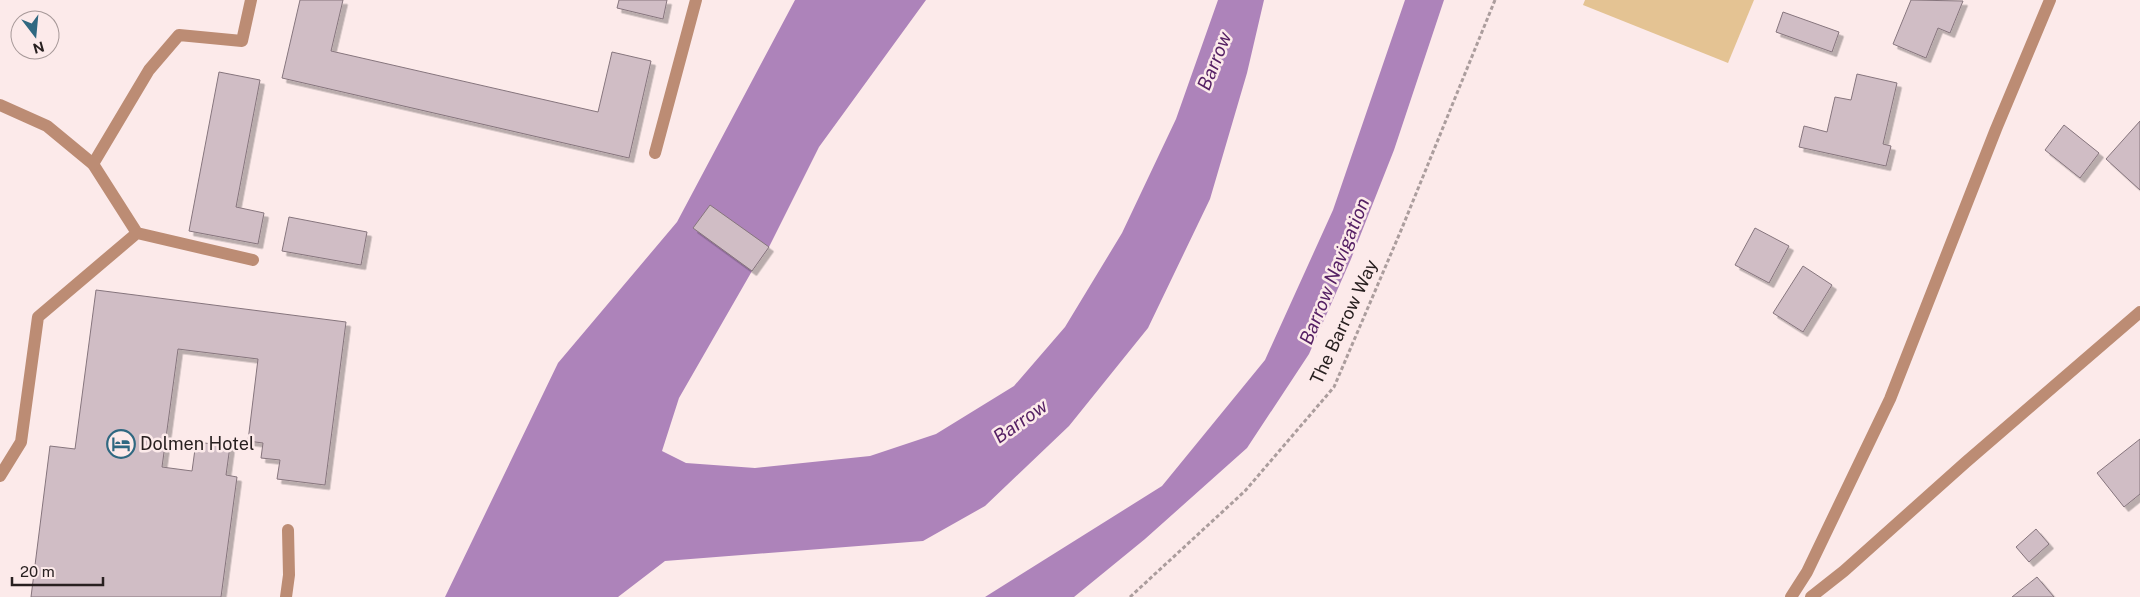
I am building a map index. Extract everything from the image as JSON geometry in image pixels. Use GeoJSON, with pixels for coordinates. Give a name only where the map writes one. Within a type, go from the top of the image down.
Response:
{"type":"FeatureCollection","features":[{"type":"Feature","properties":{"kind":"street"},"geometry":{"type":"LineString","coordinates":[[93,164],[148,70],[179,35],[242,41],[251,0]]}},
{"type":"Feature","properties":{"kind":"street"},"geometry":{"type":"LineString","coordinates":[[655,153],[696,0]]}},
{"type":"Feature","properties":{"kind":"street"},"geometry":{"type":"LineString","coordinates":[[1791,597],[1808,572],[1890,399],[1996,129],[2050,0]]}},
{"type":"Feature","properties":{"kind":"street"},"geometry":{"type":"LineString","coordinates":[[0,106],[47,126],[93,164],[137,233],[253,260]]}},
{"type":"Feature","properties":{"kind":"street"},"geometry":{"type":"LineString","coordinates":[[0,476],[20,442],[38,317],[137,233]]}},
{"type":"Feature","properties":{"kind":"street"},"geometry":{"type":"LineString","coordinates":[[1811,597],[1844,571],[1966,462],[2140,312]]}},
{"type":"Feature","properties":{"kind":"street"},"geometry":{"type":"LineString","coordinates":[[286,597],[289,575],[288,530]]}},
{"type":"Feature","properties":{"kind":"path","name":"The Barrow Way"},"geometry":{"type":"LineString","coordinates":[[1130,597],[1245,491],[1334,387],[1402,228],[1495,0]]}},
{"type":"Feature","properties":{"kind":"shaded area"},"geometry":{"type":"Polygon","coordinates":[[[1585,0],[1754,0],[1728,63],[1583,5],[1585,0]]]}},
{"type":"Feature","properties":{"kind":"water","name":"Barrow"},"geometry":{"type":"Polygon","coordinates":[[[795,0],[926,0],[819,147],[769,247],[752,271],[679,398],[662,451],[686,463],[755,468],[870,456],[936,434],[1014,386],[1065,327],[1122,233],[1176,119],[1218,0],[1264,0],[1247,73],[1210,199],[1148,328],[1069,426],[985,506],[923,541],[665,561],[618,597],[445,597],[558,363],[677,222],[795,0]]]}},
{"type":"Feature","properties":{"kind":"water","name":"Barrow Navigation"},"geometry":{"type":"Polygon","coordinates":[[[1405,0],[1444,0],[1394,150],[1351,259],[1309,354],[1247,448],[1145,539],[1074,597],[985,597],[1162,486],[1265,360],[1333,210],[1405,0]]]}},
{"type":"Feature","properties":{"kind":"building"},"geometry":{"type":"Polygon","coordinates":[[[300,0],[343,0],[331,51],[598,112],[612,52],[651,61],[629,158],[282,78],[300,0]]]}},
{"type":"Feature","properties":{"kind":"building"},"geometry":{"type":"Polygon","coordinates":[[[619,0],[667,0],[663,19],[617,8],[619,0]]]}},
{"type":"Feature","properties":{"kind":"building"},"geometry":{"type":"Polygon","coordinates":[[[1911,0],[1963,1],[1950,33],[1938,28],[1926,58],[1893,44],[1911,0]]]}},
{"type":"Feature","properties":{"kind":"building"},"geometry":{"type":"Polygon","coordinates":[[[1783,12],[1839,32],[1832,52],[1776,32],[1783,12]]]}},
{"type":"Feature","properties":{"kind":"building"},"geometry":{"type":"Polygon","coordinates":[[[219,72],[260,80],[236,207],[264,213],[258,244],[189,231],[219,72]]]}},
{"type":"Feature","properties":{"kind":"building"},"geometry":{"type":"Polygon","coordinates":[[[1857,74],[1897,83],[1883,144],[1891,146],[1886,166],[1799,147],[1804,126],[1827,132],[1835,97],[1851,100],[1857,74]]]}},
{"type":"Feature","properties":{"kind":"building"},"geometry":{"type":"Polygon","coordinates":[[[2140,121],[2140,190],[2106,159],[2140,121]]]}},
{"type":"Feature","properties":{"kind":"building"},"geometry":{"type":"Polygon","coordinates":[[[2064,125],[2099,153],[2080,178],[2045,150],[2064,125]]]}},
{"type":"Feature","properties":{"kind":"building"},"geometry":{"type":"Polygon","coordinates":[[[710,205],[769,247],[752,271],[693,228],[710,205]]]}},
{"type":"Feature","properties":{"kind":"building"},"geometry":{"type":"Polygon","coordinates":[[[289,217],[367,232],[361,265],[282,251],[289,217]]]}},
{"type":"Feature","properties":{"kind":"building"},"geometry":{"type":"Polygon","coordinates":[[[1755,228],[1789,246],[1769,283],[1735,265],[1755,228]]]}},
{"type":"Feature","properties":{"kind":"building"},"geometry":{"type":"Polygon","coordinates":[[[1803,266],[1832,285],[1803,332],[1773,313],[1803,266]]]}},
{"type":"Feature","properties":{"kind":"building","name":"Dolmen Hotel"},"geometry":{"type":"Polygon","coordinates":[[[96,290],[346,322],[325,485],[277,479],[280,460],[261,458],[263,443],[248,441],[258,359],[178,349],[162,467],[192,471],[196,442],[230,446],[226,475],[237,477],[221,597],[31,597],[50,446],[75,449],[96,290]]]}},
{"type":"Feature","properties":{"kind":"building"},"geometry":{"type":"Polygon","coordinates":[[[2140,439],[2140,494],[2124,507],[2097,473],[2140,439]]]}},
{"type":"Feature","properties":{"kind":"building"},"geometry":{"type":"Polygon","coordinates":[[[2036,529],[2049,544],[2029,562],[2016,547],[2036,529]]]}},
{"type":"Feature","properties":{"kind":"building"},"geometry":{"type":"Polygon","coordinates":[[[2037,577],[2054,597],[2012,597],[2037,577]]]}},
{"type":"Feature","properties":{"kind":"place","name":"Dolmen Hotel"},"geometry":{"type":"Point","coordinates":[121,444]}}]}
